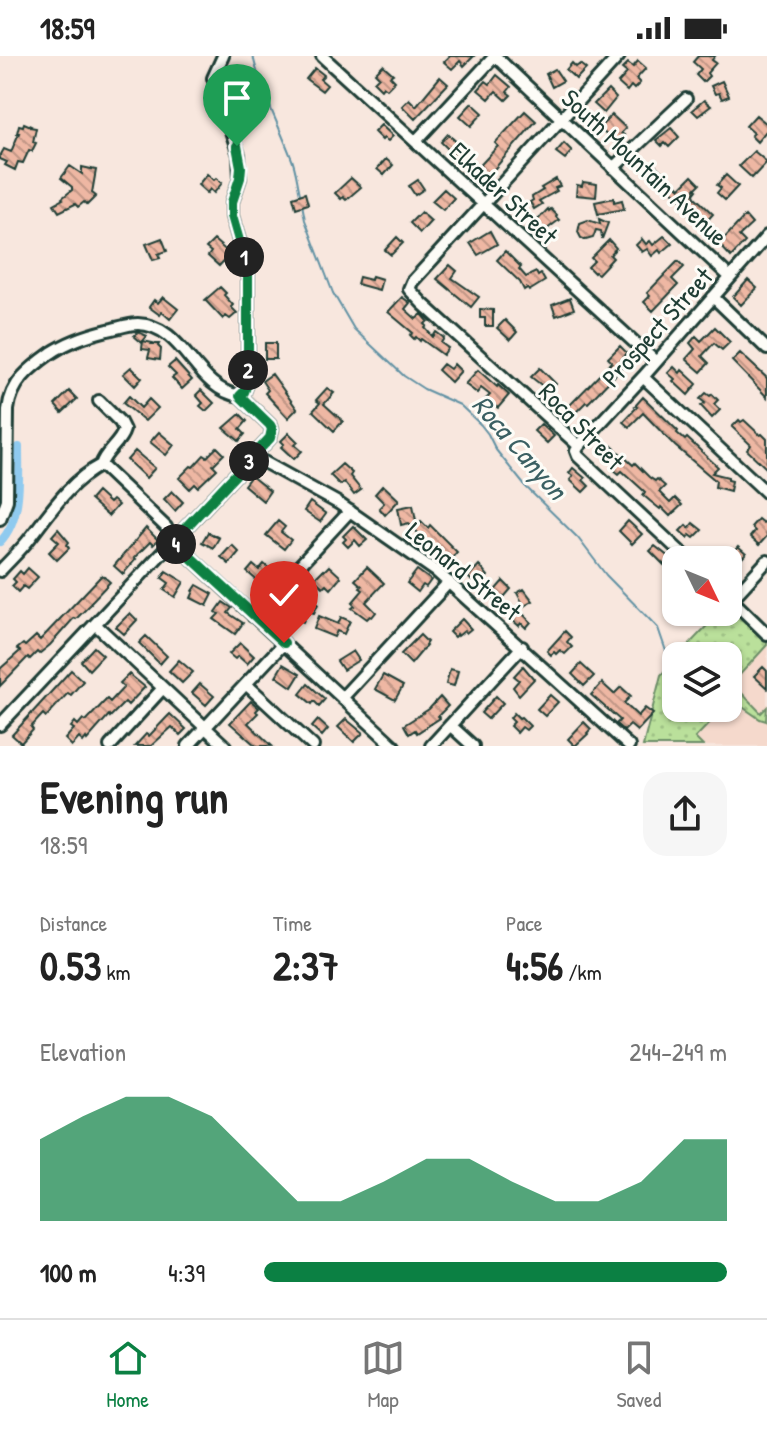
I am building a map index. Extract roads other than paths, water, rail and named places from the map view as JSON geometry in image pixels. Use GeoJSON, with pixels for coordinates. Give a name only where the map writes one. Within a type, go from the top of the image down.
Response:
{"type":"FeatureCollection","features":[{"type":"Feature","properties":{"kind":"street"},"geometry":{"type":"LineString","coordinates":[[223,56],[213,78],[239,155],[240,178],[232,202],[232,216],[248,272],[248,381],[240,396]]}},
{"type":"Feature","properties":{"kind":"street","name":"Elkader Street"},"geometry":{"type":"LineString","coordinates":[[322,56],[656,362]]}},
{"type":"Feature","properties":{"kind":"street"},"geometry":{"type":"LineString","coordinates":[[416,141],[495,56]]}},
{"type":"Feature","properties":{"kind":"street","name":"South Mountain Avenue"},"geometry":{"type":"LineString","coordinates":[[495,56],[730,277]]}},
{"type":"Feature","properties":{"kind":"street"},"geometry":{"type":"LineString","coordinates":[[482,203],[619,56]]}},
{"type":"Feature","properties":{"kind":"street"},"geometry":{"type":"LineString","coordinates":[[613,168],[686,99]]}},
{"type":"Feature","properties":{"kind":"street","name":"Roca Street"},"geometry":{"type":"LineString","coordinates":[[482,203],[409,289],[579,446],[576,451],[578,456],[674,546]]}},
{"type":"Feature","properties":{"kind":"street","name":"Prospect Street"},"geometry":{"type":"LineString","coordinates":[[579,446],[767,236]]}},
{"type":"Feature","properties":{"kind":"street"},"geometry":{"type":"LineString","coordinates":[[713,297],[767,349]]}},
{"type":"Feature","properties":{"kind":"street"},"geometry":{"type":"LineString","coordinates":[[0,519],[7,500],[9,402],[13,389],[31,368],[76,339],[136,324],[158,329],[175,341],[216,388],[240,396],[272,429],[270,438],[0,725]]}},
{"type":"Feature","properties":{"kind":"street"},"geometry":{"type":"LineString","coordinates":[[643,377],[767,493]]}},
{"type":"Feature","properties":{"kind":"street"},"geometry":{"type":"LineString","coordinates":[[0,571],[30,539],[59,500],[88,471],[101,465],[106,454],[122,437],[124,430],[120,422],[99,401]]}},
{"type":"Feature","properties":{"kind":"street","name":"Leonard Street"},"geometry":{"type":"LineString","coordinates":[[253,456],[350,511],[449,582],[629,746]]}},
{"type":"Feature","properties":{"kind":"street"},"geometry":{"type":"LineString","coordinates":[[101,465],[166,527],[173,541],[394,746]]}},
{"type":"Feature","properties":{"kind":"street"},"geometry":{"type":"LineString","coordinates":[[253,616],[350,511]]}},
{"type":"Feature","properties":{"kind":"street"},"geometry":{"type":"LineString","coordinates":[[742,586],[767,561]]}},
{"type":"Feature","properties":{"kind":"street"},"geometry":{"type":"LineString","coordinates":[[342,698],[449,582]]}},
{"type":"Feature","properties":{"kind":"street"},"geometry":{"type":"LineString","coordinates":[[742,610],[767,634]]}},
{"type":"Feature","properties":{"kind":"street"},"geometry":{"type":"LineString","coordinates":[[96,625],[225,746]]}},
{"type":"Feature","properties":{"kind":"street"},"geometry":{"type":"LineString","coordinates":[[188,746],[284,643]]}},
{"type":"Feature","properties":{"kind":"street"},"geometry":{"type":"LineString","coordinates":[[431,746],[522,647]]}},
{"type":"Feature","properties":{"kind":"street"},"geometry":{"type":"LineString","coordinates":[[246,684],[313,746]]}},
{"type":"Feature","properties":{"kind":"street"},"geometry":{"type":"LineString","coordinates":[[110,746],[163,688]]}},
{"type":"Feature","properties":{"kind":"street"},"geometry":{"type":"LineString","coordinates":[[450,725],[473,746]]}},
{"type":"Feature","properties":{"kind":"waterway","name":"Roca Canyon"},"geometry":{"type":"LineString","coordinates":[[253,56],[293,161],[300,194]]}},
{"type":"Feature","properties":{"kind":"waterway","name":"Roca Canyon"},"geometry":{"type":"LineString","coordinates":[[302,204],[305,220],[333,293],[354,329],[404,376],[460,405],[481,425],[496,450],[525,486],[578,538],[606,575],[658,628],[663,642]]}},
{"type":"Feature","properties":{"kind":"waterway"},"geometry":{"type":"LineString","coordinates":[[0,542],[13,521],[16,509],[19,447]]}}]}
